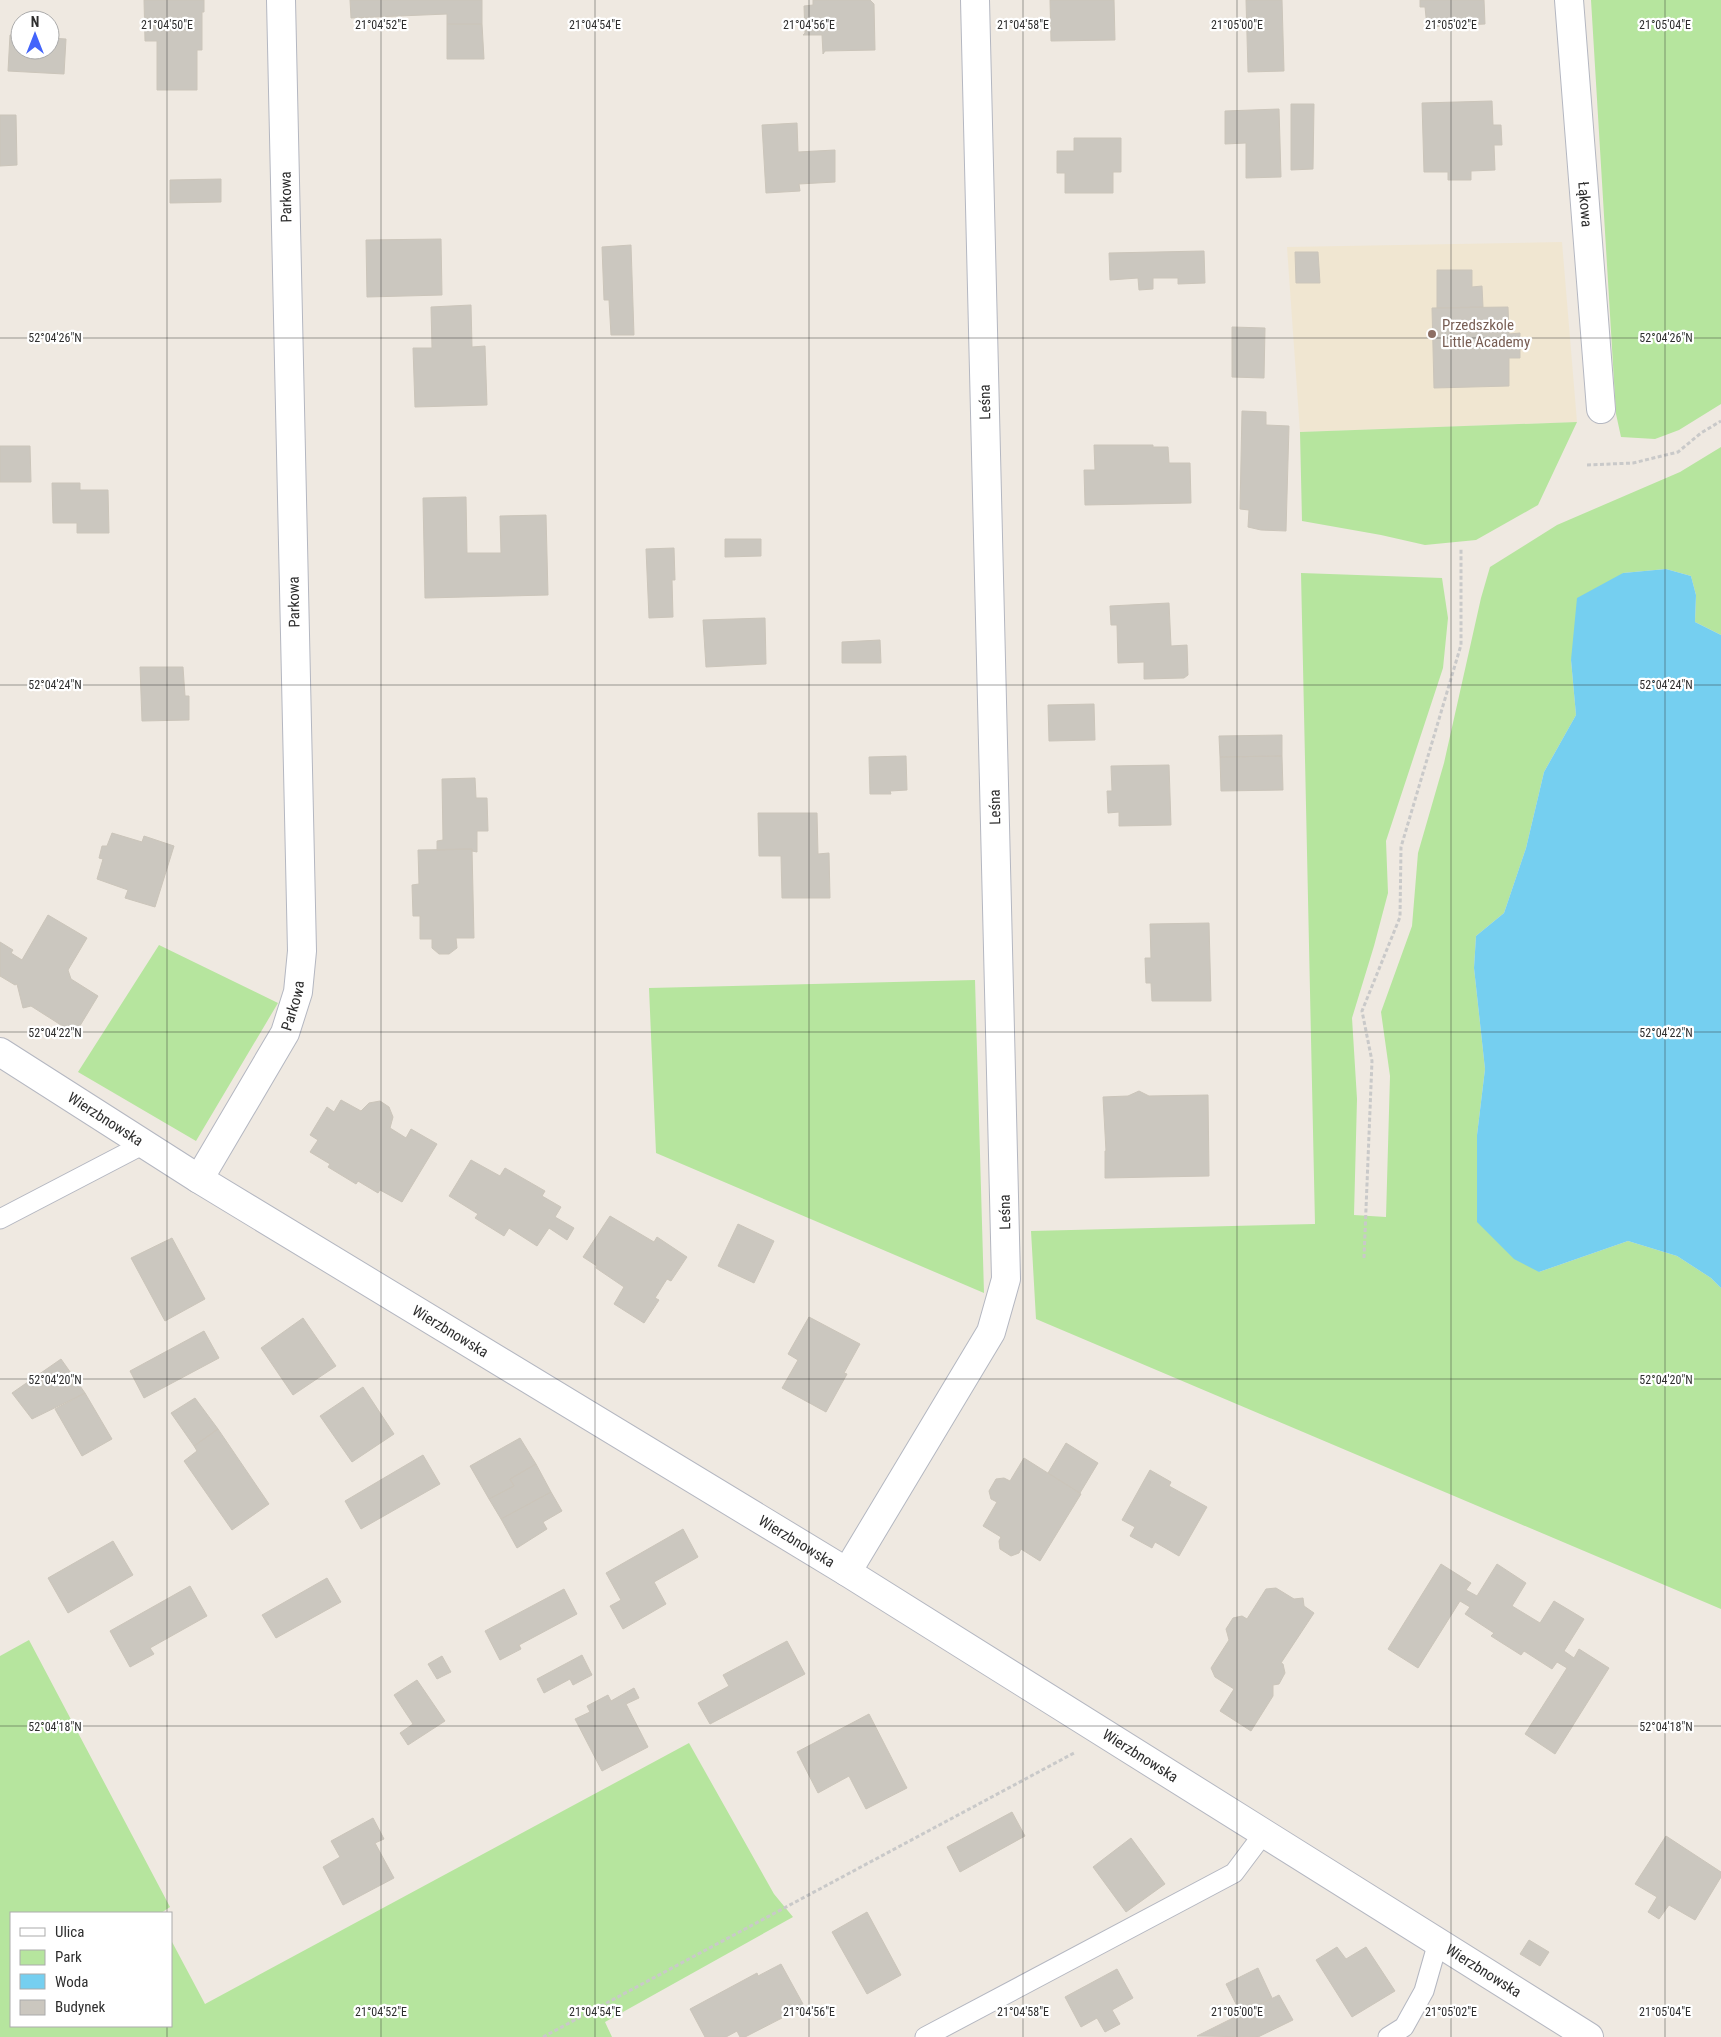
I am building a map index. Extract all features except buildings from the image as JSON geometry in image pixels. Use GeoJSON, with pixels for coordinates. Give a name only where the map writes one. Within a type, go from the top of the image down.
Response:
{"type":"FeatureCollection","features":[{"type":"Feature","properties":{"kind":"street","name":"Parkowa"},"geometry":{"type":"LineString","coordinates":[[199,1179],[285,1033],[298,992],[302,951],[281,0]]}},
{"type":"Feature","properties":{"kind":"street","name":"Leśna"},"geometry":{"type":"LineString","coordinates":[[847,1572],[991,1332],[1006,1279],[975,0]]}},
{"type":"Feature","properties":{"kind":"street","name":"Łąkowa"},"geometry":{"type":"LineString","coordinates":[[1569,0],[1601,409]]}},
{"type":"Feature","properties":{"kind":"street","name":"Wierzbnowska"},"geometry":{"type":"LineString","coordinates":[[0,1052],[199,1179],[847,1572],[1589,2037]]}},
{"type":"Feature","properties":{"kind":"lane"},"geometry":{"type":"LineString","coordinates":[[0,1219],[144,1144]]}},
{"type":"Feature","properties":{"kind":"lane"},"geometry":{"type":"LineString","coordinates":[[925,2037],[1234,1873],[1264,1833]]}},
{"type":"Feature","properties":{"kind":"lane"},"geometry":{"type":"LineString","coordinates":[[1388,2037],[1404,2028],[1424,1991],[1438,1942]]}},
{"type":"Feature","properties":{"kind":"path"},"geometry":{"type":"LineString","coordinates":[[1588,465],[1632,463],[1678,452],[1701,433],[1721,421]]}},
{"type":"Feature","properties":{"kind":"path"},"geometry":{"type":"LineString","coordinates":[[1364,1258],[1372,1061],[1362,1011],[1400,917],[1401,847],[1461,645],[1461,549]]}},
{"type":"Feature","properties":{"kind":"path"},"geometry":{"type":"LineString","coordinates":[[543,2037],[1108,1735]]}},
{"type":"Feature","properties":{"kind":"shaded area","name":"Przedszkole Little Academy"},"geometry":{"type":"Polygon","coordinates":[[[1562,242],[1577,422],[1300,432],[1287,247],[1562,242]]]}},
{"type":"Feature","properties":{"kind":"green space"},"geometry":{"type":"Polygon","coordinates":[[[1591,0],[1721,0],[1721,404],[1679,430],[1655,439],[1621,437],[1616,414],[1591,0]]]}},
{"type":"Feature","properties":{"kind":"green space"},"geometry":{"type":"Polygon","coordinates":[[[1577,422],[1538,505],[1476,540],[1425,545],[1302,521],[1300,432],[1577,422]]]}},
{"type":"Feature","properties":{"kind":"green space"},"geometry":{"type":"Polygon","coordinates":[[[1721,447],[1721,635],[1695,622],[1696,595],[1691,576],[1666,569],[1623,573],[1571,660],[1576,715],[1544,772],[1526,848],[1504,913],[1476,936],[1474,968],[1485,1069],[1477,1135],[1539,1272],[1628,1241],[1677,1256],[1711,1278],[1721,1288],[1721,1609],[1036,1319],[1031,1231],[1315,1224],[1301,573],[1442,578],[1448,618],[1443,668],[1386,841],[1388,893],[1352,1018],[1357,1099],[1354,1215],[1386,1217],[1390,1076],[1381,1012],[1412,926],[1418,853],[1444,763],[1481,598],[1490,567],[1557,525],[1680,472],[1721,447]]]}},
{"type":"Feature","properties":{"kind":"green space"},"geometry":{"type":"Polygon","coordinates":[[[159,945],[278,1003],[196,1141],[78,1072],[159,945]]]}},
{"type":"Feature","properties":{"kind":"green space"},"geometry":{"type":"Polygon","coordinates":[[[975,980],[984,1293],[656,1153],[649,988],[975,980]]]}},
{"type":"Feature","properties":{"kind":"green space"},"geometry":{"type":"Polygon","coordinates":[[[29,1640],[170,1907],[162,1912],[10,1912],[10,2027],[172,2027],[172,1942],[205,2004],[689,1743],[774,1894],[793,1917],[605,2022],[612,2037],[0,2037],[0,1656],[29,1640]]]}},
{"type":"Feature","properties":{"kind":"water"},"geometry":{"type":"Polygon","coordinates":[[[1666,569],[1691,576],[1696,595],[1695,622],[1721,635],[1721,1288],[1711,1278],[1677,1256],[1628,1241],[1539,1272],[1514,1259],[1477,1222],[1477,1135],[1485,1069],[1474,968],[1476,936],[1504,913],[1526,848],[1544,772],[1576,715],[1571,660],[1577,598],[1623,573],[1666,569]]]}},
{"type":"Feature","properties":{"kind":"place","name":"Przedszkole Little Academy"},"geometry":{"type":"Point","coordinates":[1432,334]}}]}
